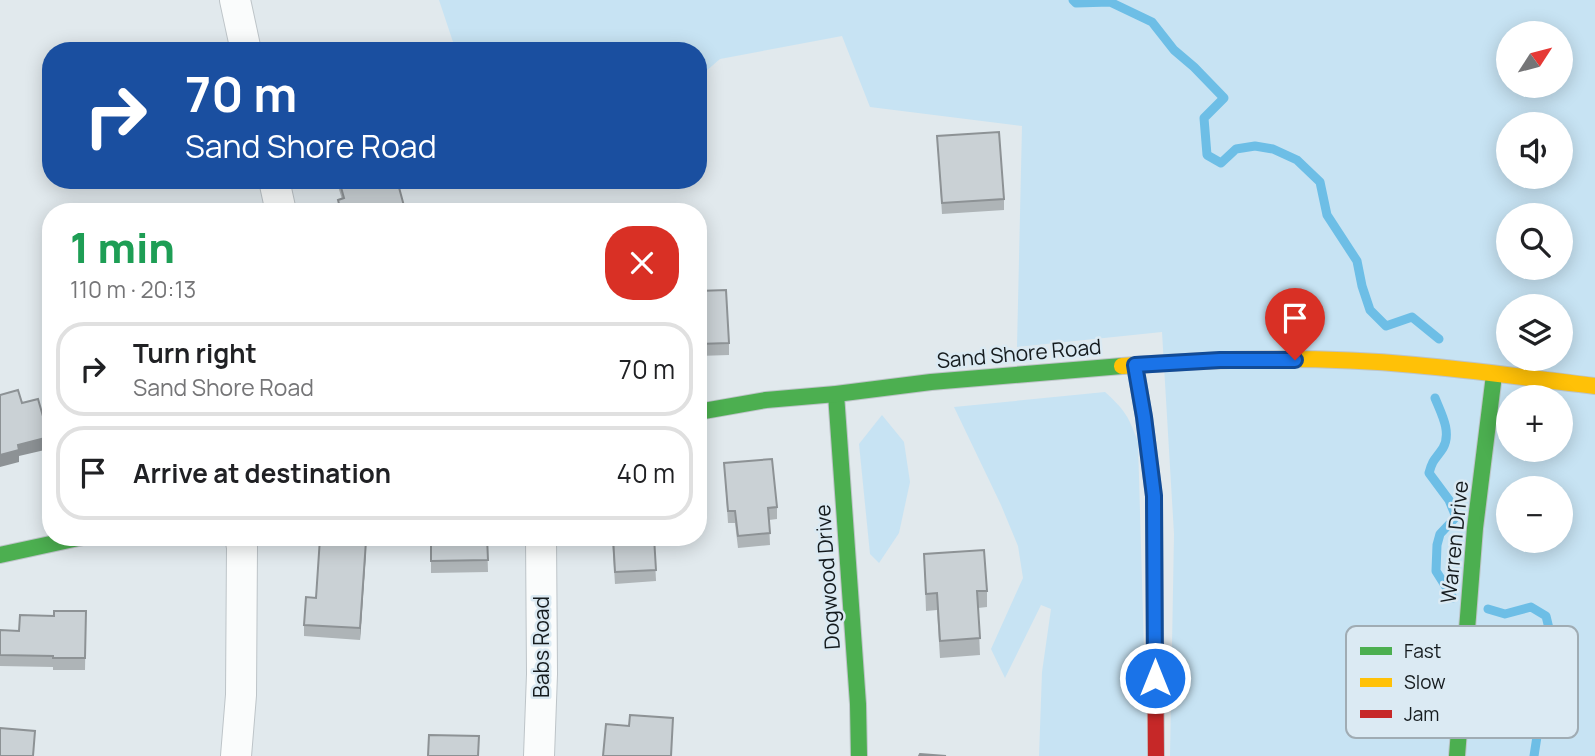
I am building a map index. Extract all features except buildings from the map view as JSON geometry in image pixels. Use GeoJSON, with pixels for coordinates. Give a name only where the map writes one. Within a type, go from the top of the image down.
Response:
{"type":"FeatureCollection","features":[{"type":"Feature","properties":{"kind":"street"},"geometry":{"type":"LineString","coordinates":[[234,0],[244,42]]}},
{"type":"Feature","properties":{"kind":"street","name":"Sand Shore Road"},"geometry":{"type":"LineString","coordinates":[[707,410],[766,400],[932,382],[1220,360],[1320,360],[1414,365],[1595,386]]}},
{"type":"Feature","properties":{"kind":"street"},"geometry":{"type":"LineString","coordinates":[[1135,365],[1154,496],[1156,756]]}},
{"type":"Feature","properties":{"kind":"street","name":"Warren Drive"},"geometry":{"type":"LineString","coordinates":[[1467,626],[1475,528],[1494,375]]}},
{"type":"Feature","properties":{"kind":"street","name":"Dogwood Drive"},"geometry":{"type":"LineString","coordinates":[[836,394],[858,704],[859,756]]}},
{"type":"Feature","properties":{"kind":"street"},"geometry":{"type":"LineString","coordinates":[[0,555],[42,546]]}},
{"type":"Feature","properties":{"kind":"street"},"geometry":{"type":"LineString","coordinates":[[236,756],[241,695],[242,546]]}},
{"type":"Feature","properties":{"kind":"street","name":"Babs Road"},"geometry":{"type":"LineString","coordinates":[[539,756],[542,674],[541,546]]}},
{"type":"Feature","properties":{"kind":"street","name":"Warren Drive"},"geometry":{"type":"LineString","coordinates":[[1457,756],[1458,738]]}},
{"type":"Feature","properties":{"kind":"shaded area"},"geometry":{"type":"Polygon","coordinates":[[[439,0],[1595,0],[1595,756],[1170,756],[1174,534],[1162,332],[1017,347],[1022,126],[870,107],[842,36],[720,59],[707,70],[707,42],[453,42],[439,0]]]}},
{"type":"Feature","properties":{"kind":"shaded area"},"geometry":{"type":"Polygon","coordinates":[[[1105,392],[1126,414],[1138,442],[1147,756],[1039,756],[1042,672],[1051,609],[1041,605],[1005,678],[991,649],[1023,578],[1018,546],[954,407],[1105,392]]]}},
{"type":"Feature","properties":{"kind":"shaded area"},"geometry":{"type":"Polygon","coordinates":[[[882,415],[904,442],[910,482],[899,533],[879,563],[870,554],[859,444],[882,415]]]}},
{"type":"Feature","properties":{"kind":"waterway"},"geometry":{"type":"LineString","coordinates":[[1073,0],[1076,3],[1110,2],[1152,22],[1174,50],[1224,98],[1204,118],[1207,155],[1221,163],[1236,149],[1255,146],[1273,149],[1297,160],[1320,182],[1327,215],[1357,261],[1370,310],[1386,326],[1412,317],[1439,339]]}},
{"type":"Feature","properties":{"kind":"waterway"},"geometry":{"type":"LineString","coordinates":[[1435,398],[1445,423],[1446,436],[1443,448],[1433,461],[1429,473],[1449,500],[1456,517],[1440,534],[1436,571],[1453,598]]}},
{"type":"Feature","properties":{"kind":"waterway"},"geometry":{"type":"LineString","coordinates":[[1488,609],[1505,614],[1531,607],[1546,616],[1548,626]]}},
{"type":"Feature","properties":{"kind":"waterway"},"geometry":{"type":"LineString","coordinates":[[1534,756],[1537,738]]}},
{"type":"Feature","properties":{"kind":"traffic: fast"},"geometry":{"type":"LineString","coordinates":[[707,410],[766,400],[931,382],[1122,366]]}},
{"type":"Feature","properties":{"kind":"traffic: fast"},"geometry":{"type":"LineString","coordinates":[[1467,626],[1475,528],[1494,375]]}},
{"type":"Feature","properties":{"kind":"traffic: fast"},"geometry":{"type":"LineString","coordinates":[[836,394],[858,704],[859,756]]}},
{"type":"Feature","properties":{"kind":"traffic: fast"},"geometry":{"type":"LineString","coordinates":[[0,555],[42,546]]}},
{"type":"Feature","properties":{"kind":"traffic: fast"},"geometry":{"type":"LineString","coordinates":[[1457,756],[1458,738]]}},
{"type":"Feature","properties":{"kind":"traffic: slow"},"geometry":{"type":"LineString","coordinates":[[1122,366],[1195,361],[1342,360],[1438,367],[1595,386]]}},
{"type":"Feature","properties":{"kind":"traffic: jam"},"geometry":{"type":"LineString","coordinates":[[1135,365],[1154,497],[1156,756]]}},
{"type":"Feature","properties":{"kind":"route"},"geometry":{"type":"LineString","coordinates":[[1155,678],[1154,496],[1135,365],[1220,360],[1295,360]]}}]}
